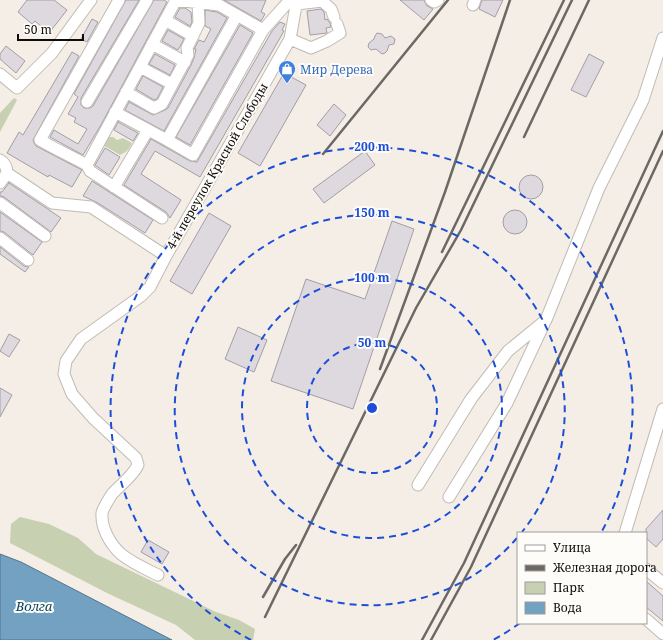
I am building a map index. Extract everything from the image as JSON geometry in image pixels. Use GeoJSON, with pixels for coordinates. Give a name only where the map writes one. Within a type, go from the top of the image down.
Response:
{"type":"FeatureCollection","features":[{"type":"Feature","properties":{"kind":"street"},"geometry":{"type":"LineString","coordinates":[[119,0],[40,140],[87,165],[90,171],[162,218]]}},
{"type":"Feature","properties":{"kind":"street"},"geometry":{"type":"LineString","coordinates":[[88,102],[147,0]]}},
{"type":"Feature","properties":{"kind":"street"},"geometry":{"type":"LineString","coordinates":[[87,165],[175,0],[219,5],[263,30]]}},
{"type":"Feature","properties":{"kind":"street"},"geometry":{"type":"LineString","coordinates":[[431,0],[434,2],[438,0]]}},
{"type":"Feature","properties":{"kind":"street"},"geometry":{"type":"LineString","coordinates":[[0,74],[17,88],[52,52],[89,1]]}},
{"type":"Feature","properties":{"kind":"street"},"geometry":{"type":"LineString","coordinates":[[115,112],[193,155],[263,30],[295,1],[322,1],[331,9],[340,33],[311,48],[290,39]]}},
{"type":"Feature","properties":{"kind":"street","name":"4-й переулок Красной Слободы"},"geometry":{"type":"LineString","coordinates":[[158,575],[137,565],[121,554],[109,540],[104,527],[102,512],[112,495],[134,472],[138,464],[136,458],[93,418],[72,394],[64,374],[66,361],[81,339],[141,296],[150,287],[166,256],[290,39],[295,1]]}},
{"type":"Feature","properties":{"kind":"street"},"geometry":{"type":"LineString","coordinates":[[126,92],[154,108],[162,104],[188,55],[187,48],[199,23],[198,3]]}},
{"type":"Feature","properties":{"kind":"street"},"geometry":{"type":"LineString","coordinates":[[167,140],[237,15]]}},
{"type":"Feature","properties":{"kind":"street"},"geometry":{"type":"LineString","coordinates":[[165,20],[193,36]]}},
{"type":"Feature","properties":{"kind":"street"},"geometry":{"type":"LineString","coordinates":[[449,497],[507,402],[546,320],[599,188],[643,100],[663,38]]}},
{"type":"Feature","properties":{"kind":"street"},"geometry":{"type":"LineString","coordinates":[[152,44],[184,62]]}},
{"type":"Feature","properties":{"kind":"street"},"geometry":{"type":"LineString","coordinates":[[140,67],[172,84]]}},
{"type":"Feature","properties":{"kind":"street"},"geometry":{"type":"LineString","coordinates":[[114,187],[148,130]]}},
{"type":"Feature","properties":{"kind":"street"},"geometry":{"type":"LineString","coordinates":[[0,160],[4,162],[7,168],[7,173],[0,183]]}},
{"type":"Feature","properties":{"kind":"street"},"geometry":{"type":"LineString","coordinates":[[7,173],[52,203],[91,207],[166,256]]}},
{"type":"Feature","properties":{"kind":"street"},"geometry":{"type":"LineString","coordinates":[[0,203],[45,236]]}},
{"type":"Feature","properties":{"kind":"street"},"geometry":{"type":"LineString","coordinates":[[0,238],[28,260]]}},
{"type":"Feature","properties":{"kind":"street"},"geometry":{"type":"LineString","coordinates":[[418,485],[471,399],[508,351],[546,320]]}},
{"type":"Feature","properties":{"kind":"street"},"geometry":{"type":"LineString","coordinates":[[625,532],[663,409]]}},
{"type":"Feature","properties":{"kind":"street"},"geometry":{"type":"LineString","coordinates":[[647,570],[663,582]]}},
{"type":"Feature","properties":{"kind":"street"},"geometry":{"type":"LineString","coordinates":[[647,620],[663,634]]}},
{"type":"Feature","properties":{"kind":"green space"},"geometry":{"type":"Polygon","coordinates":[[[14,98],[17,100],[0,132],[0,113],[14,98]]]}},
{"type":"Feature","properties":{"kind":"green space"},"geometry":{"type":"Polygon","coordinates":[[[107,137],[113,137],[117,140],[123,138],[132,143],[128,150],[120,155],[102,145],[107,137]]]}},
{"type":"Feature","properties":{"kind":"green space"},"geometry":{"type":"Polygon","coordinates":[[[20,517],[49,524],[78,538],[96,554],[216,612],[239,620],[255,629],[253,640],[195,640],[176,625],[107,593],[10,543],[11,524],[20,517]]]}},
{"type":"Feature","properties":{"kind":"water","name":"Волга"},"geometry":{"type":"Polygon","coordinates":[[[0,554],[21,562],[172,640],[0,640],[0,554]]]}},
{"type":"Feature","properties":{"kind":"building"},"geometry":{"type":"Polygon","coordinates":[[[27,0],[54,0],[67,10],[49,33],[35,21],[32,24],[18,12],[27,0]]]}},
{"type":"Feature","properties":{"kind":"building"},"geometry":{"type":"Polygon","coordinates":[[[126,0],[139,0],[81,98],[81,105],[84,108],[90,108],[93,106],[154,0],[164,0],[167,2],[102,123],[83,155],[50,137],[54,130],[78,144],[87,129],[74,122],[76,118],[68,114],[78,97],[74,94],[126,0]]]}},
{"type":"Feature","properties":{"kind":"building"},"geometry":{"type":"Polygon","coordinates":[[[224,0],[266,0],[261,12],[265,14],[261,21],[224,0]]]}},
{"type":"Feature","properties":{"kind":"building"},"geometry":{"type":"Polygon","coordinates":[[[400,0],[424,0],[427,6],[433,9],[424,20],[400,0]]]}},
{"type":"Feature","properties":{"kind":"building"},"geometry":{"type":"Polygon","coordinates":[[[482,0],[503,0],[495,17],[479,9],[482,0]]]}},
{"type":"Feature","properties":{"kind":"building"},"geometry":{"type":"Polygon","coordinates":[[[180,8],[185,8],[191,12],[192,22],[190,26],[175,17],[180,8]]]}},
{"type":"Feature","properties":{"kind":"building"},"geometry":{"type":"Polygon","coordinates":[[[321,9],[324,12],[325,20],[327,19],[331,27],[326,28],[327,33],[310,35],[307,11],[321,9]]]}},
{"type":"Feature","properties":{"kind":"building"},"geometry":{"type":"Polygon","coordinates":[[[205,10],[217,12],[227,18],[164,131],[125,110],[129,102],[153,115],[168,108],[191,65],[196,49],[194,49],[199,40],[204,42],[211,29],[205,26],[205,10]]]}},
{"type":"Feature","properties":{"kind":"building"},"geometry":{"type":"Polygon","coordinates":[[[92,19],[98,22],[87,42],[81,39],[92,19]]]}},
{"type":"Feature","properties":{"kind":"building"},"geometry":{"type":"Polygon","coordinates":[[[280,22],[285,24],[282,30],[284,31],[200,177],[155,151],[141,174],[181,200],[170,218],[166,212],[124,185],[151,139],[190,161],[197,162],[272,31],[280,22]]]}},
{"type":"Feature","properties":{"kind":"building"},"geometry":{"type":"Polygon","coordinates":[[[240,25],[253,33],[190,145],[176,137],[240,25]]]}},
{"type":"Feature","properties":{"kind":"building"},"geometry":{"type":"Polygon","coordinates":[[[168,30],[184,39],[178,50],[162,41],[168,30]]]}},
{"type":"Feature","properties":{"kind":"building"},"geometry":{"type":"Polygon","coordinates":[[[377,33],[382,34],[385,38],[391,36],[395,39],[394,44],[389,45],[387,51],[382,54],[376,49],[371,50],[368,47],[369,43],[374,39],[377,33]]]}},
{"type":"Feature","properties":{"kind":"building"},"geometry":{"type":"Polygon","coordinates":[[[6,46],[25,61],[16,73],[0,59],[0,54],[6,46]]]}},
{"type":"Feature","properties":{"kind":"building"},"geometry":{"type":"Polygon","coordinates":[[[72,52],[79,56],[33,140],[36,146],[82,170],[72,187],[49,175],[48,177],[7,153],[19,132],[23,135],[72,52]]]}},
{"type":"Feature","properties":{"kind":"building"},"geometry":{"type":"Polygon","coordinates":[[[155,54],[175,65],[170,75],[149,64],[155,54]]]}},
{"type":"Feature","properties":{"kind":"building"},"geometry":{"type":"Polygon","coordinates":[[[589,54],[604,62],[586,97],[571,90],[589,54]]]}},
{"type":"Feature","properties":{"kind":"building"},"geometry":{"type":"Polygon","coordinates":[[[284,73],[306,85],[260,166],[238,153],[284,73]]]}},
{"type":"Feature","properties":{"kind":"building"},"geometry":{"type":"Polygon","coordinates":[[[143,76],[163,87],[157,99],[154,100],[136,89],[143,76]]]}},
{"type":"Feature","properties":{"kind":"building"},"geometry":{"type":"Polygon","coordinates":[[[334,104],[346,115],[330,136],[317,125],[334,104]]]}},
{"type":"Feature","properties":{"kind":"building"},"geometry":{"type":"Polygon","coordinates":[[[118,122],[138,133],[133,141],[114,130],[118,122]]]}},
{"type":"Feature","properties":{"kind":"building"},"geometry":{"type":"Polygon","coordinates":[[[105,148],[120,157],[109,175],[95,165],[105,148]]]}},
{"type":"Feature","properties":{"kind":"building"},"geometry":{"type":"Polygon","coordinates":[[[365,151],[375,165],[324,203],[313,189],[365,151]]]}},
{"type":"Feature","properties":{"kind":"building"},"geometry":{"type":"Polygon","coordinates":[[[531,175],[540,178],[543,187],[540,196],[531,199],[522,196],[519,187],[522,178],[531,175]]]}},
{"type":"Feature","properties":{"kind":"building"},"geometry":{"type":"Polygon","coordinates":[[[92,181],[153,220],[145,233],[98,203],[83,196],[92,181]]]}},
{"type":"Feature","properties":{"kind":"building"},"geometry":{"type":"Polygon","coordinates":[[[9,183],[61,218],[51,232],[4,197],[0,196],[0,192],[2,192],[9,183]]]}},
{"type":"Feature","properties":{"kind":"building"},"geometry":{"type":"Polygon","coordinates":[[[515,210],[524,213],[527,222],[524,231],[515,234],[506,231],[503,222],[506,213],[515,210]]]}},
{"type":"Feature","properties":{"kind":"building"},"geometry":{"type":"Polygon","coordinates":[[[0,212],[42,242],[33,255],[4,232],[0,231],[0,212]]]}},
{"type":"Feature","properties":{"kind":"building"},"geometry":{"type":"Polygon","coordinates":[[[209,213],[231,226],[192,294],[170,281],[209,213]]]}},
{"type":"Feature","properties":{"kind":"building"},"geometry":{"type":"Polygon","coordinates":[[[392,221],[414,229],[353,409],[271,381],[306,279],[365,299],[392,221]]]}},
{"type":"Feature","properties":{"kind":"building"},"geometry":{"type":"Polygon","coordinates":[[[0,247],[24,266],[29,267],[25,272],[0,254],[0,247]]]}},
{"type":"Feature","properties":{"kind":"building"},"geometry":{"type":"Polygon","coordinates":[[[238,327],[267,340],[254,372],[225,359],[238,327]]]}},
{"type":"Feature","properties":{"kind":"building"},"geometry":{"type":"Polygon","coordinates":[[[9,334],[20,340],[9,357],[0,351],[9,334]]]}},
{"type":"Feature","properties":{"kind":"building"},"geometry":{"type":"Polygon","coordinates":[[[0,388],[12,395],[0,417],[0,388]]]}},
{"type":"Feature","properties":{"kind":"building"},"geometry":{"type":"Polygon","coordinates":[[[663,510],[663,539],[656,547],[647,539],[646,529],[663,510]]]}},
{"type":"Feature","properties":{"kind":"building"},"geometry":{"type":"Polygon","coordinates":[[[148,540],[169,552],[162,564],[141,552],[148,540]]]}},
{"type":"Feature","properties":{"kind":"building"},"geometry":{"type":"Polygon","coordinates":[[[647,582],[663,596],[663,621],[647,608],[647,582]]]}},
{"type":"Feature","properties":{"kind":"railway"},"geometry":{"type":"LineString","coordinates":[[323,154],[448,0]]}},
{"type":"Feature","properties":{"kind":"railway"},"geometry":{"type":"LineString","coordinates":[[380,369],[445,192],[510,0]]}},
{"type":"Feature","properties":{"kind":"railway"},"geometry":{"type":"LineString","coordinates":[[442,252],[564,0]]}},
{"type":"Feature","properties":{"kind":"railway"},"geometry":{"type":"LineString","coordinates":[[265,617],[416,308],[461,230],[572,0]]}},
{"type":"Feature","properties":{"kind":"railway"},"geometry":{"type":"LineString","coordinates":[[524,137],[589,0]]}},
{"type":"Feature","properties":{"kind":"railway"},"geometry":{"type":"LineString","coordinates":[[422,640],[464,563],[663,131]]}},
{"type":"Feature","properties":{"kind":"railway"},"geometry":{"type":"LineString","coordinates":[[431,640],[471,567],[663,151]]}},
{"type":"Feature","properties":{"kind":"railway"},"geometry":{"type":"LineString","coordinates":[[263,597],[285,559],[296,545]]}},
{"type":"Feature","properties":{"kind":"place","name":"Мир Дерева"},"geometry":{"type":"Point","coordinates":[287,84]}}]}
